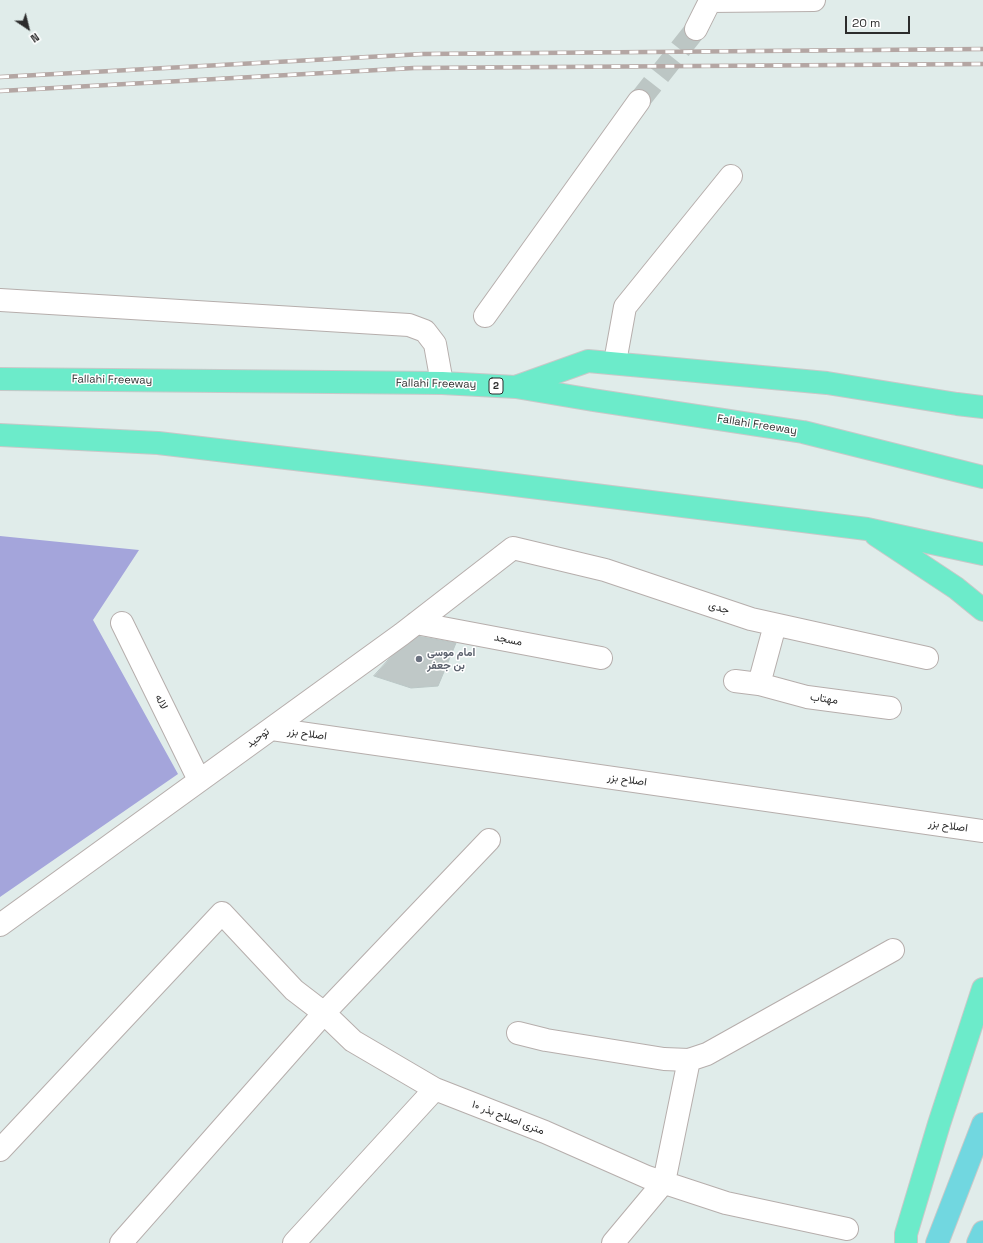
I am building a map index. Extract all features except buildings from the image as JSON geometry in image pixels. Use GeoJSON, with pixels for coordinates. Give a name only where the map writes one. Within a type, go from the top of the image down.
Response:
{"type":"FeatureCollection","features":[{"type":"Feature","properties":{"kind":"highway"},"geometry":{"type":"LineString","coordinates":[[516,387],[588,361],[615,362],[827,383],[983,407]]}},
{"type":"Feature","properties":{"kind":"highway","name":"Fallahi Freeway"},"geometry":{"type":"LineString","coordinates":[[0,379],[442,383],[516,387],[803,432],[983,477]]}},
{"type":"Feature","properties":{"kind":"highway"},"geometry":{"type":"LineString","coordinates":[[0,434],[158,443],[483,481],[866,529],[983,554]]}},
{"type":"Feature","properties":{"kind":"highway"},"geometry":{"type":"LineString","coordinates":[[866,529],[956,588],[983,610]]}},
{"type":"Feature","properties":{"kind":"highway"},"geometry":{"type":"LineString","coordinates":[[906,1243],[906,1234],[939,1124],[983,989]]}},
{"type":"Feature","properties":{"kind":"main road"},"geometry":{"type":"LineString","coordinates":[[937,1243],[983,1124]]}},
{"type":"Feature","properties":{"kind":"main road"},"geometry":{"type":"LineString","coordinates":[[978,1243],[983,1232]]}},
{"type":"Feature","properties":{"kind":"street"},"geometry":{"type":"LineString","coordinates":[[696,29],[710,0],[814,0]]}},
{"type":"Feature","properties":{"kind":"street"},"geometry":{"type":"LineString","coordinates":[[485,316],[639,101]]}},
{"type":"Feature","properties":{"kind":"street"},"geometry":{"type":"LineString","coordinates":[[615,362],[625,307],[731,176]]}},
{"type":"Feature","properties":{"kind":"street"},"geometry":{"type":"LineString","coordinates":[[0,300],[409,325],[425,331],[436,344],[442,383]]}},
{"type":"Feature","properties":{"kind":"street","name":"توحید"},"geometry":{"type":"LineString","coordinates":[[0,925],[199,780],[272,729],[416,623],[513,548]]}},
{"type":"Feature","properties":{"kind":"street","name":"جدی"},"geometry":{"type":"LineString","coordinates":[[513,548],[605,570],[751,619],[927,658]]}},
{"type":"Feature","properties":{"kind":"street","name":"لاله"},"geometry":{"type":"LineString","coordinates":[[122,623],[199,780]]}},
{"type":"Feature","properties":{"kind":"street","name":"مسجد"},"geometry":{"type":"LineString","coordinates":[[416,623],[601,658]]}},
{"type":"Feature","properties":{"kind":"street"},"geometry":{"type":"LineString","coordinates":[[759,684],[775,625]]}},
{"type":"Feature","properties":{"kind":"street","name":"مهتاب"},"geometry":{"type":"LineString","coordinates":[[735,681],[759,684],[807,697],[890,708]]}},
{"type":"Feature","properties":{"kind":"street","name":"اصلاح بزر"},"geometry":{"type":"LineString","coordinates":[[272,729],[983,830]]}},
{"type":"Feature","properties":{"kind":"street"},"geometry":{"type":"LineString","coordinates":[[121,1243],[324,1013],[489,840]]}},
{"type":"Feature","properties":{"kind":"street","name":"۱۰ متری اصلاح بذر"},"geometry":{"type":"LineString","coordinates":[[0,1150],[222,913],[294,990],[324,1013],[353,1041],[435,1089],[545,1132],[647,1177],[726,1203],[847,1229]]}},
{"type":"Feature","properties":{"kind":"street"},"geometry":{"type":"LineString","coordinates":[[518,1033],[546,1040],[664,1059],[689,1060],[707,1054],[893,950]]}},
{"type":"Feature","properties":{"kind":"street"},"geometry":{"type":"LineString","coordinates":[[613,1243],[664,1182],[689,1060]]}},
{"type":"Feature","properties":{"kind":"street"},"geometry":{"type":"LineString","coordinates":[[294,1243],[435,1089]]}},
{"type":"Feature","properties":{"kind":"shaded area"},"geometry":{"type":"Polygon","coordinates":[[[0,536],[139,550],[93,620],[178,774],[0,897],[0,536]]]}},
{"type":"Feature","properties":{"kind":"tunnel"},"geometry":{"type":"LineString","coordinates":[[639,101],[696,29]]}},
{"type":"Feature","properties":{"kind":"railway"},"geometry":{"type":"LineString","coordinates":[[0,77],[423,54],[983,49]]}},
{"type":"Feature","properties":{"kind":"railway"},"geometry":{"type":"LineString","coordinates":[[0,91],[414,68],[983,64]]}},
{"type":"Feature","properties":{"kind":"place","name":"امام موسی بن جعفر"},"geometry":{"type":"Point","coordinates":[419,659]}}]}
